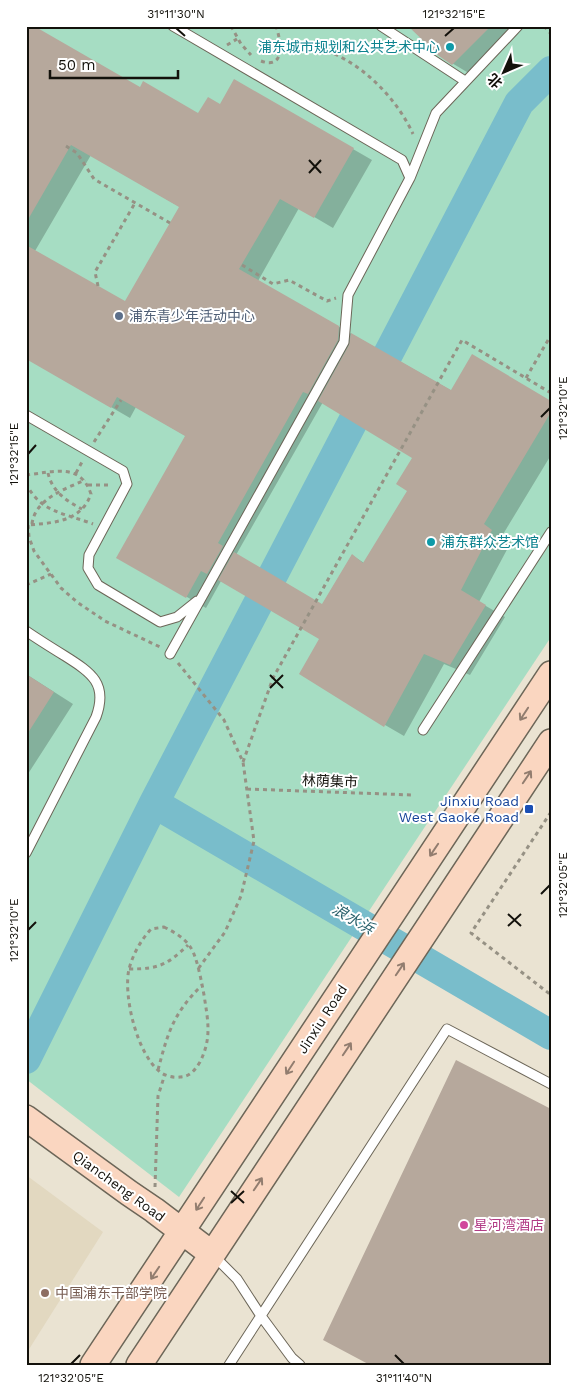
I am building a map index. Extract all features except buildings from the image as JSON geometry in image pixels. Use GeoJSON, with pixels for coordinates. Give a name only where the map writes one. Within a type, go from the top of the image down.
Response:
{"type":"FeatureCollection","features":[{"type":"Feature","properties":{"kind":"main road","name":"Jinxiu Road"},"geometry":{"type":"LineString","coordinates":[[93,1365],[551,674]]}},
{"type":"Feature","properties":{"kind":"main road"},"geometry":{"type":"LineString","coordinates":[[139,1365],[551,742]]}},
{"type":"Feature","properties":{"kind":"main road","name":"Qiancheng Road"},"geometry":{"type":"LineString","coordinates":[[26,1118],[212,1254]]}},
{"type":"Feature","properties":{"kind":"lane"},"geometry":{"type":"LineString","coordinates":[[173,26],[402,160],[410,178]]}},
{"type":"Feature","properties":{"kind":"lane"},"geometry":{"type":"LineString","coordinates":[[381,26],[465,81]]}},
{"type":"Feature","properties":{"kind":"lane"},"geometry":{"type":"LineString","coordinates":[[170,654],[344,342],[348,295],[410,178],[436,112],[518,26]]}},
{"type":"Feature","properties":{"kind":"lane"},"geometry":{"type":"LineString","coordinates":[[26,415],[123,471],[127,484],[90,555],[88,568],[98,585],[160,622],[177,617],[201,598]]}},
{"type":"Feature","properties":{"kind":"lane"},"geometry":{"type":"LineString","coordinates":[[422,730],[551,532]]}},
{"type":"Feature","properties":{"kind":"lane"},"geometry":{"type":"LineString","coordinates":[[26,631],[90,673],[98,684],[100,697],[96,717],[26,853]]}},
{"type":"Feature","properties":{"kind":"lane"},"geometry":{"type":"LineString","coordinates":[[229,1365],[447,1029],[551,1084]]}},
{"type":"Feature","properties":{"kind":"lane"},"geometry":{"type":"LineString","coordinates":[[212,1254],[237,1279],[261,1316],[292,1358],[300,1365]]}},
{"type":"Feature","properties":{"kind":"path"},"geometry":{"type":"LineString","coordinates":[[230,26],[241,44],[253,57]]}},
{"type":"Feature","properties":{"kind":"path"},"geometry":{"type":"LineString","coordinates":[[258,60],[271,62],[280,55],[280,43],[276,26]]}},
{"type":"Feature","properties":{"kind":"path"},"geometry":{"type":"LineString","coordinates":[[544,26],[551,34]]}},
{"type":"Feature","properties":{"kind":"path"},"geometry":{"type":"LineString","coordinates":[[280,43],[322,48],[352,64],[371,78],[389,97],[408,122],[421,150]]}},
{"type":"Feature","properties":{"kind":"path"},"geometry":{"type":"LineString","coordinates":[[66,146],[77,153],[94,178],[170,223]]}},
{"type":"Feature","properties":{"kind":"path"},"geometry":{"type":"LineString","coordinates":[[98,286],[95,272],[135,203]]}},
{"type":"Feature","properties":{"kind":"path"},"geometry":{"type":"LineString","coordinates":[[242,265],[274,284],[289,280],[327,300],[348,295]]}},
{"type":"Feature","properties":{"kind":"path"},"geometry":{"type":"LineString","coordinates":[[526,378],[551,335]]}},
{"type":"Feature","properties":{"kind":"path"},"geometry":{"type":"LineString","coordinates":[[243,762],[273,678],[462,340],[551,393]]}},
{"type":"Feature","properties":{"kind":"path"},"geometry":{"type":"LineString","coordinates":[[76,473],[120,400]]}},
{"type":"Feature","properties":{"kind":"path"},"geometry":{"type":"LineString","coordinates":[[48,473],[50,481],[58,492],[69,503],[82,508]]}},
{"type":"Feature","properties":{"kind":"path"},"geometry":{"type":"LineString","coordinates":[[26,475],[76,473],[85,480],[91,494],[87,504],[74,516],[29,525]]}},
{"type":"Feature","properties":{"kind":"path"},"geometry":{"type":"LineString","coordinates":[[85,480],[58,492],[42,504],[33,516],[29,525],[29,537],[34,551],[61,588],[76,602],[105,621],[156,644],[170,654],[224,720],[243,762],[254,841],[241,896],[225,932],[198,969]]}},
{"type":"Feature","properties":{"kind":"path"},"geometry":{"type":"LineString","coordinates":[[26,483],[34,497],[50,510],[74,516],[104,528]]}},
{"type":"Feature","properties":{"kind":"path"},"geometry":{"type":"LineString","coordinates":[[88,485],[127,484]]}},
{"type":"Feature","properties":{"kind":"path"},"geometry":{"type":"LineString","coordinates":[[26,585],[51,574]]}},
{"type":"Feature","properties":{"kind":"path","name":"林荫集市"},"geometry":{"type":"LineString","coordinates":[[247,789],[413,795]]}},
{"type":"Feature","properties":{"kind":"path"},"geometry":{"type":"LineString","coordinates":[[551,812],[471,934],[551,996]]}},
{"type":"Feature","properties":{"kind":"path"},"geometry":{"type":"LineString","coordinates":[[164,927],[178,934],[192,948],[198,969],[208,1024],[208,1044],[196,1069],[186,1077],[175,1078],[158,1071],[149,1060],[134,1027],[128,991],[129,969],[142,940],[151,929],[164,927]]}},
{"type":"Feature","properties":{"kind":"path"},"geometry":{"type":"LineString","coordinates":[[129,969],[152,969],[165,964],[188,944]]}},
{"type":"Feature","properties":{"kind":"path"},"geometry":{"type":"LineString","coordinates":[[158,1071],[171,1026],[191,996],[202,985]]}},
{"type":"Feature","properties":{"kind":"path"},"geometry":{"type":"LineString","coordinates":[[154,1210],[158,1096],[165,1074]]}},
{"type":"Feature","properties":{"kind":"shaded area","name":"中国浦东干部学院"},"geometry":{"type":"Polygon","coordinates":[[[26,1175],[103,1232],[26,1354],[26,1175]]]}},
{"type":"Feature","properties":{"kind":"green space"},"geometry":{"type":"Polygon","coordinates":[[[26,26],[551,26],[551,637],[179,1197],[26,1079],[26,26]]]}},
{"type":"Feature","properties":{"kind":"waterway"},"geometry":{"type":"LineString","coordinates":[[26,1059],[154,803],[519,103],[551,71]]}},
{"type":"Feature","properties":{"kind":"waterway","name":"浪水浜"},"geometry":{"type":"LineString","coordinates":[[154,803],[551,1035]]}},
{"type":"Feature","properties":{"kind":"place","name":"浦东城市规划和公共艺术中心"},"geometry":{"type":"Point","coordinates":[450,47]}},
{"type":"Feature","properties":{"kind":"place","name":"浦东青少年活动中心"},"geometry":{"type":"Point","coordinates":[119,316]}},
{"type":"Feature","properties":{"kind":"place","name":"浦东群众艺术馆"},"geometry":{"type":"Point","coordinates":[431,542]}},
{"type":"Feature","properties":{"kind":"place","name":"Jinxiu Road West Gaoke Road"},"geometry":{"type":"Point","coordinates":[529,809]}},
{"type":"Feature","properties":{"kind":"place","name":"星河湾酒店"},"geometry":{"type":"Point","coordinates":[464,1225]}},
{"type":"Feature","properties":{"kind":"place","name":"中国浦东干部学院"},"geometry":{"type":"Point","coordinates":[45,1293]}}]}
